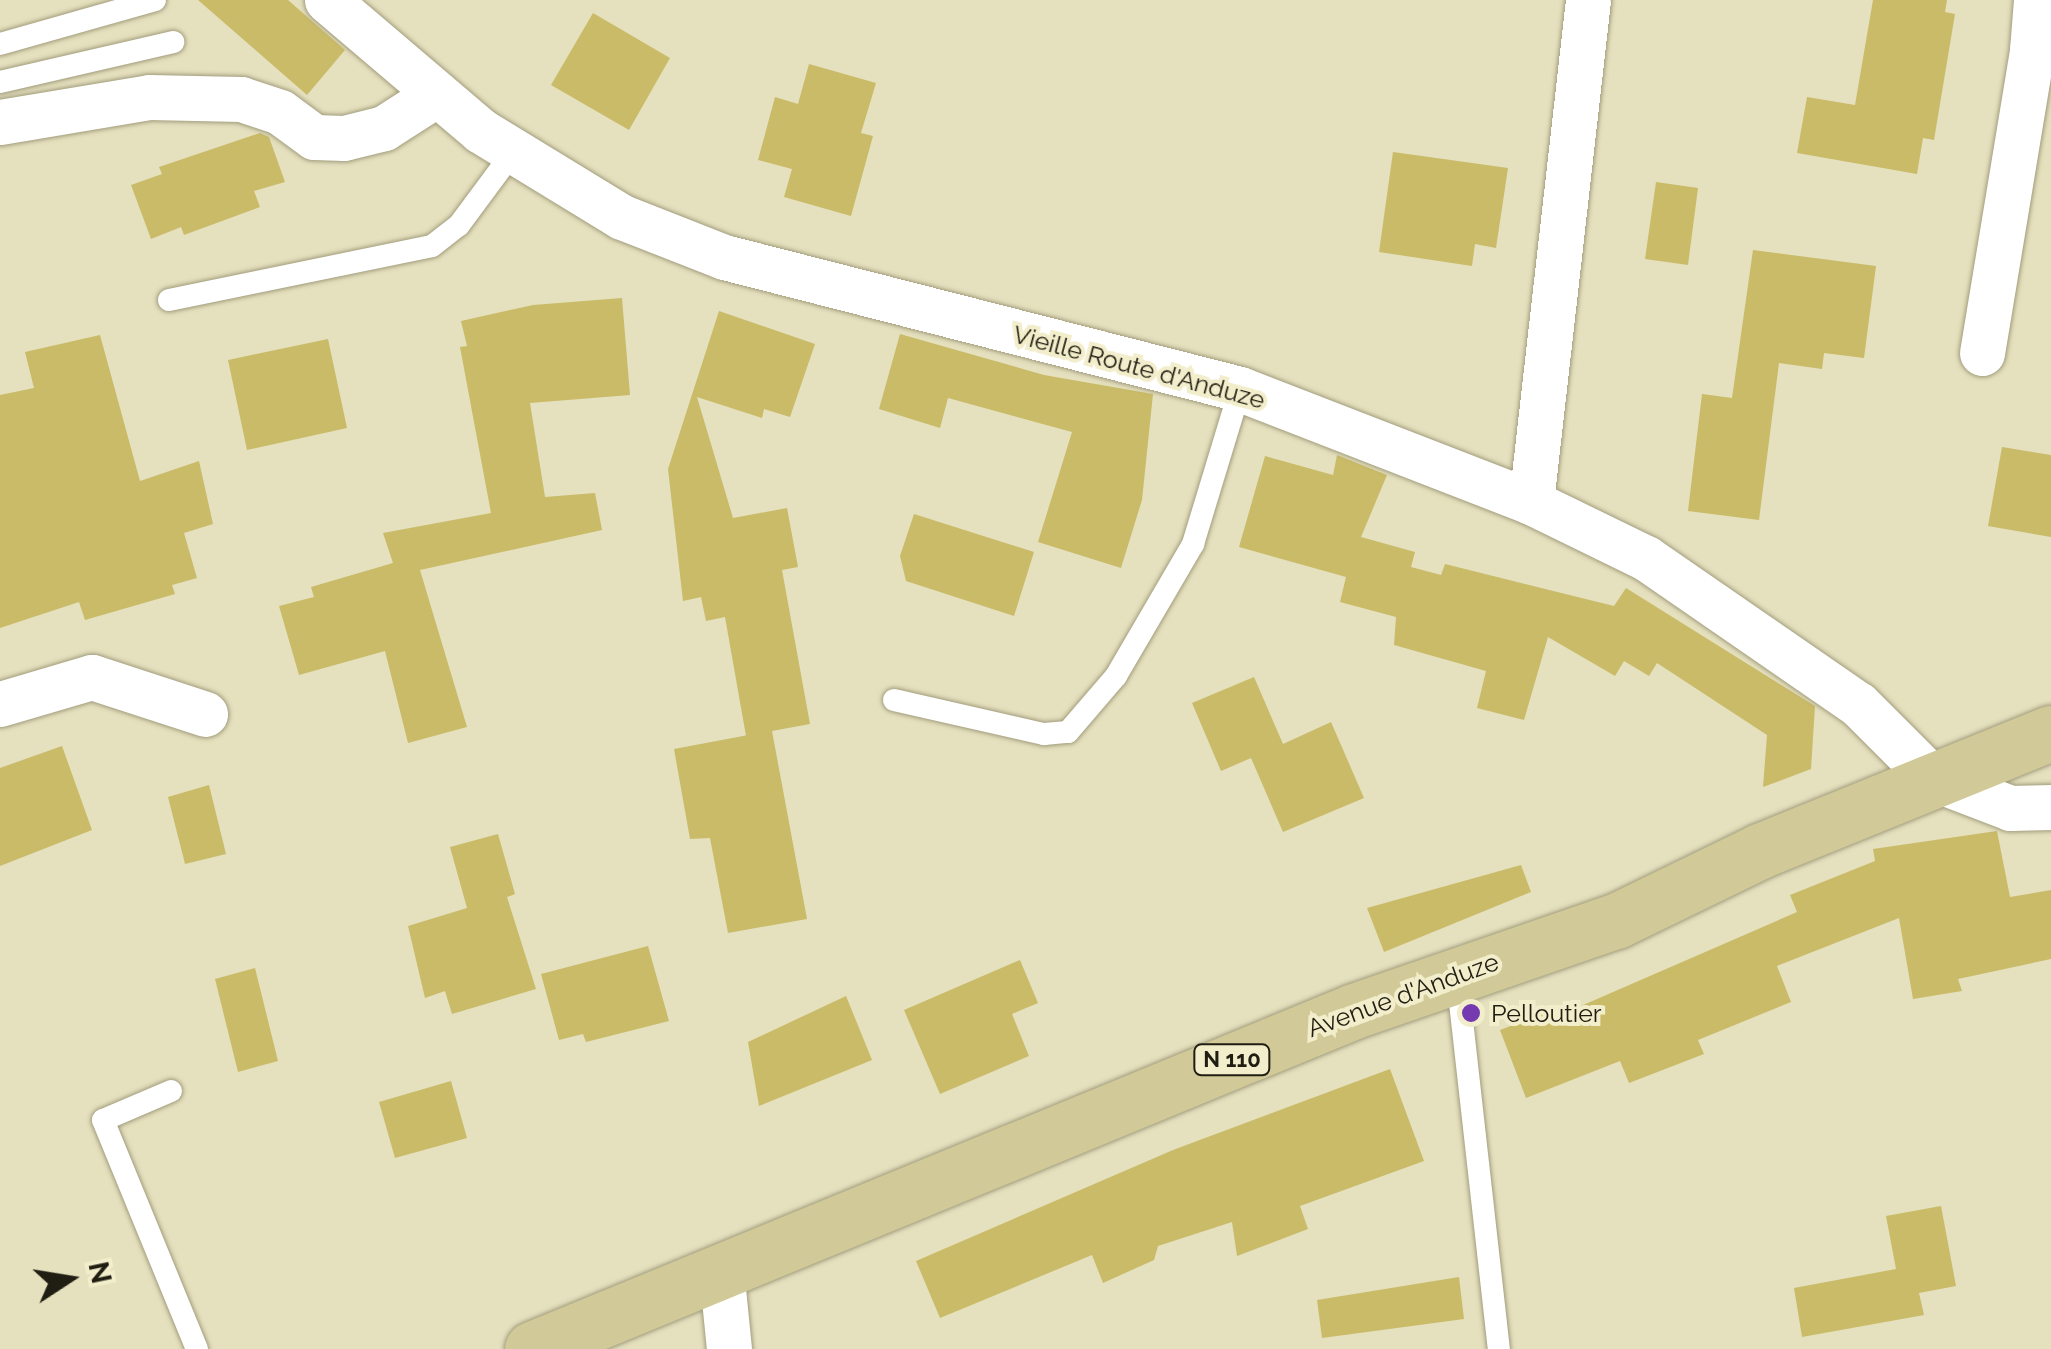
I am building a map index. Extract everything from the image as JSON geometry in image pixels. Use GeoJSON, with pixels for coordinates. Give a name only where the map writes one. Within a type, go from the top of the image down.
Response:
{"type":"FeatureCollection","features":[{"type":"Feature","properties":{"kind":"main road","name":"Avenue d'Anduze"},"geometry":{"type":"LineString","coordinates":[[532,1349],[1456,973],[1616,921],[1932,778],[2051,733]]}},
{"type":"Feature","properties":{"kind":"street","name":"Vieille Route d'Anduze"},"geometry":{"type":"LineString","coordinates":[[327,0],[437,94],[514,151],[622,217],[724,257],[1240,389],[1531,502],[1646,558],[1858,704],[1932,778]]}},
{"type":"Feature","properties":{"kind":"street"},"geometry":{"type":"LineString","coordinates":[[1531,502],[1588,0]]}},
{"type":"Feature","properties":{"kind":"street"},"geometry":{"type":"LineString","coordinates":[[1982,353],[2042,51],[2036,0]]}},
{"type":"Feature","properties":{"kind":"street"},"geometry":{"type":"LineString","coordinates":[[0,122],[150,97],[241,99],[280,112],[314,137],[344,138],[384,128],[437,94]]}},
{"type":"Feature","properties":{"kind":"street"},"geometry":{"type":"LineString","coordinates":[[0,704],[92,677],[205,714]]}},
{"type":"Feature","properties":{"kind":"street"},"geometry":{"type":"LineString","coordinates":[[1932,778],[2010,808],[2051,807]]}},
{"type":"Feature","properties":{"kind":"street"},"geometry":{"type":"LineString","coordinates":[[721,1269],[729,1349]]}},
{"type":"Feature","properties":{"kind":"lane"},"geometry":{"type":"LineString","coordinates":[[0,44],[155,0]]}},
{"type":"Feature","properties":{"kind":"lane"},"geometry":{"type":"LineString","coordinates":[[0,82],[172,42]]}},
{"type":"Feature","properties":{"kind":"lane"},"geometry":{"type":"LineString","coordinates":[[168,300],[432,246],[460,226],[514,151]]}},
{"type":"Feature","properties":{"kind":"lane"},"geometry":{"type":"LineString","coordinates":[[894,700],[1044,734],[1068,732],[1116,676],[1193,544],[1240,389]]}},
{"type":"Feature","properties":{"kind":"lane"},"geometry":{"type":"LineString","coordinates":[[1456,973],[1499,1349]]}},
{"type":"Feature","properties":{"kind":"lane"},"geometry":{"type":"LineString","coordinates":[[171,1092],[104,1120],[197,1349]]}},
{"type":"Feature","properties":{"kind":"building"},"geometry":{"type":"Polygon","coordinates":[[[198,0],[288,0],[345,50],[307,95],[198,0]]]}},
{"type":"Feature","properties":{"kind":"building"},"geometry":{"type":"Polygon","coordinates":[[[1873,0],[1947,0],[1945,12],[1955,14],[1934,140],[1923,138],[1917,174],[1797,153],[1807,97],[1855,105],[1873,0]]]}},
{"type":"Feature","properties":{"kind":"building"},"geometry":{"type":"Polygon","coordinates":[[[593,13],[670,58],[629,130],[551,85],[593,13]]]}},
{"type":"Feature","properties":{"kind":"building"},"geometry":{"type":"Polygon","coordinates":[[[809,64],[876,83],[861,133],[873,136],[851,216],[784,197],[792,169],[758,160],[775,97],[798,104],[809,64]]]}},
{"type":"Feature","properties":{"kind":"building"},"geometry":{"type":"Polygon","coordinates":[[[260,133],[269,137],[285,182],[254,191],[260,207],[184,235],[181,227],[151,239],[131,185],[162,174],[159,167],[260,133]]]}},
{"type":"Feature","properties":{"kind":"building"},"geometry":{"type":"Polygon","coordinates":[[[1393,152],[1508,168],[1496,248],[1475,244],[1472,266],[1379,252],[1393,152]]]}},
{"type":"Feature","properties":{"kind":"building"},"geometry":{"type":"Polygon","coordinates":[[[1656,182],[1698,188],[1688,265],[1645,259],[1656,182]]]}},
{"type":"Feature","properties":{"kind":"building"},"geometry":{"type":"Polygon","coordinates":[[[1753,250],[1876,266],[1864,358],[1824,353],[1822,369],[1779,363],[1759,520],[1688,511],[1702,394],[1732,398],[1753,250]]]}},
{"type":"Feature","properties":{"kind":"building"},"geometry":{"type":"Polygon","coordinates":[[[622,298],[630,395],[530,403],[545,497],[595,493],[602,530],[420,570],[467,727],[408,743],[385,651],[299,675],[279,606],[314,597],[311,587],[393,563],[383,533],[491,513],[460,347],[467,346],[461,321],[533,305],[622,298]]]}},
{"type":"Feature","properties":{"kind":"building"},"geometry":{"type":"Polygon","coordinates":[[[719,311],[815,344],[790,417],[764,409],[762,418],[697,397],[733,518],[787,508],[798,567],[782,570],[810,724],[772,731],[807,919],[728,933],[710,838],[690,839],[674,749],[746,735],[725,617],[706,621],[701,597],[683,601],[668,469],[719,311]]]}},
{"type":"Feature","properties":{"kind":"building"},"geometry":{"type":"Polygon","coordinates":[[[900,334],[1044,375],[1153,394],[1142,500],[1121,568],[1038,542],[1072,432],[948,398],[940,428],[879,409],[900,334]]]}},
{"type":"Feature","properties":{"kind":"building"},"geometry":{"type":"Polygon","coordinates":[[[100,335],[140,481],[199,461],[213,524],[184,533],[197,578],[172,585],[175,594],[85,620],[79,602],[0,628],[0,395],[34,388],[25,352],[100,335]]]}},
{"type":"Feature","properties":{"kind":"building"},"geometry":{"type":"Polygon","coordinates":[[[328,339],[347,428],[247,450],[228,360],[328,339]]]}},
{"type":"Feature","properties":{"kind":"building"},"geometry":{"type":"Polygon","coordinates":[[[2002,447],[2051,455],[2051,537],[1988,526],[2002,447]]]}},
{"type":"Feature","properties":{"kind":"building"},"geometry":{"type":"Polygon","coordinates":[[[1337,455],[1387,475],[1361,537],[1415,552],[1411,567],[1441,575],[1445,564],[1614,606],[1626,588],[1815,706],[1811,769],[1763,787],[1767,735],[1657,663],[1649,676],[1624,661],[1615,676],[1548,637],[1524,720],[1477,708],[1486,671],[1394,645],[1396,617],[1340,602],[1346,577],[1239,547],[1265,456],[1333,475],[1337,455]]]}},
{"type":"Feature","properties":{"kind":"building"},"geometry":{"type":"Polygon","coordinates":[[[914,514],[1034,552],[1014,616],[906,581],[900,556],[914,514]]]}},
{"type":"Feature","properties":{"kind":"building"},"geometry":{"type":"Polygon","coordinates":[[[1254,677],[1283,744],[1331,722],[1364,798],[1283,832],[1251,758],[1221,771],[1192,703],[1254,677]]]}},
{"type":"Feature","properties":{"kind":"building"},"geometry":{"type":"Polygon","coordinates":[[[62,746],[92,830],[0,866],[0,768],[62,746]]]}},
{"type":"Feature","properties":{"kind":"building"},"geometry":{"type":"Polygon","coordinates":[[[209,785],[226,854],[185,864],[168,797],[209,785]]]}},
{"type":"Feature","properties":{"kind":"building"},"geometry":{"type":"Polygon","coordinates":[[[1997,831],[2010,897],[2051,890],[2051,959],[1958,979],[1962,991],[1913,999],[1899,918],[1777,966],[1791,1002],[1698,1040],[1704,1054],[1629,1083],[1620,1061],[1526,1098],[1500,1030],[1571,1003],[1574,1009],[1797,912],[1790,895],[1875,861],[1873,849],[1997,831]]]}},
{"type":"Feature","properties":{"kind":"building"},"geometry":{"type":"Polygon","coordinates":[[[498,834],[515,894],[507,897],[536,989],[452,1014],[445,991],[425,998],[408,926],[467,908],[450,847],[498,834]]]}},
{"type":"Feature","properties":{"kind":"building"},"geometry":{"type":"Polygon","coordinates":[[[1521,865],[1531,892],[1384,952],[1367,908],[1521,865]]]}},
{"type":"Feature","properties":{"kind":"building"},"geometry":{"type":"Polygon","coordinates":[[[648,946],[669,1021],[586,1042],[583,1034],[559,1040],[541,974],[648,946]]]}},
{"type":"Feature","properties":{"kind":"building"},"geometry":{"type":"Polygon","coordinates":[[[1020,960],[1038,1003],[1012,1014],[1029,1056],[940,1094],[904,1010],[1020,960]]]}},
{"type":"Feature","properties":{"kind":"building"},"geometry":{"type":"Polygon","coordinates":[[[255,968],[278,1061],[238,1072],[215,979],[255,968]]]}},
{"type":"Feature","properties":{"kind":"building"},"geometry":{"type":"Polygon","coordinates":[[[846,996],[872,1060],[759,1106],[748,1042],[846,996]]]}},
{"type":"Feature","properties":{"kind":"building"},"geometry":{"type":"Polygon","coordinates":[[[1390,1069],[1424,1161],[1300,1206],[1308,1229],[1237,1256],[1232,1222],[1158,1246],[1154,1260],[1103,1283],[1092,1255],[940,1318],[916,1261],[1173,1150],[1390,1069]]]}},
{"type":"Feature","properties":{"kind":"building"},"geometry":{"type":"Polygon","coordinates":[[[451,1081],[467,1138],[395,1158],[379,1102],[451,1081]]]}},
{"type":"Feature","properties":{"kind":"building"},"geometry":{"type":"Polygon","coordinates":[[[1941,1206],[1956,1286],[1919,1293],[1924,1315],[1802,1337],[1794,1288],[1896,1269],[1886,1216],[1941,1206]]]}},
{"type":"Feature","properties":{"kind":"building"},"geometry":{"type":"Polygon","coordinates":[[[1459,1277],[1464,1319],[1322,1338],[1317,1300],[1459,1277]]]}},
{"type":"Feature","properties":{"kind":"place","name":"Pelloutier"},"geometry":{"type":"Point","coordinates":[1471,1013]}}]}
